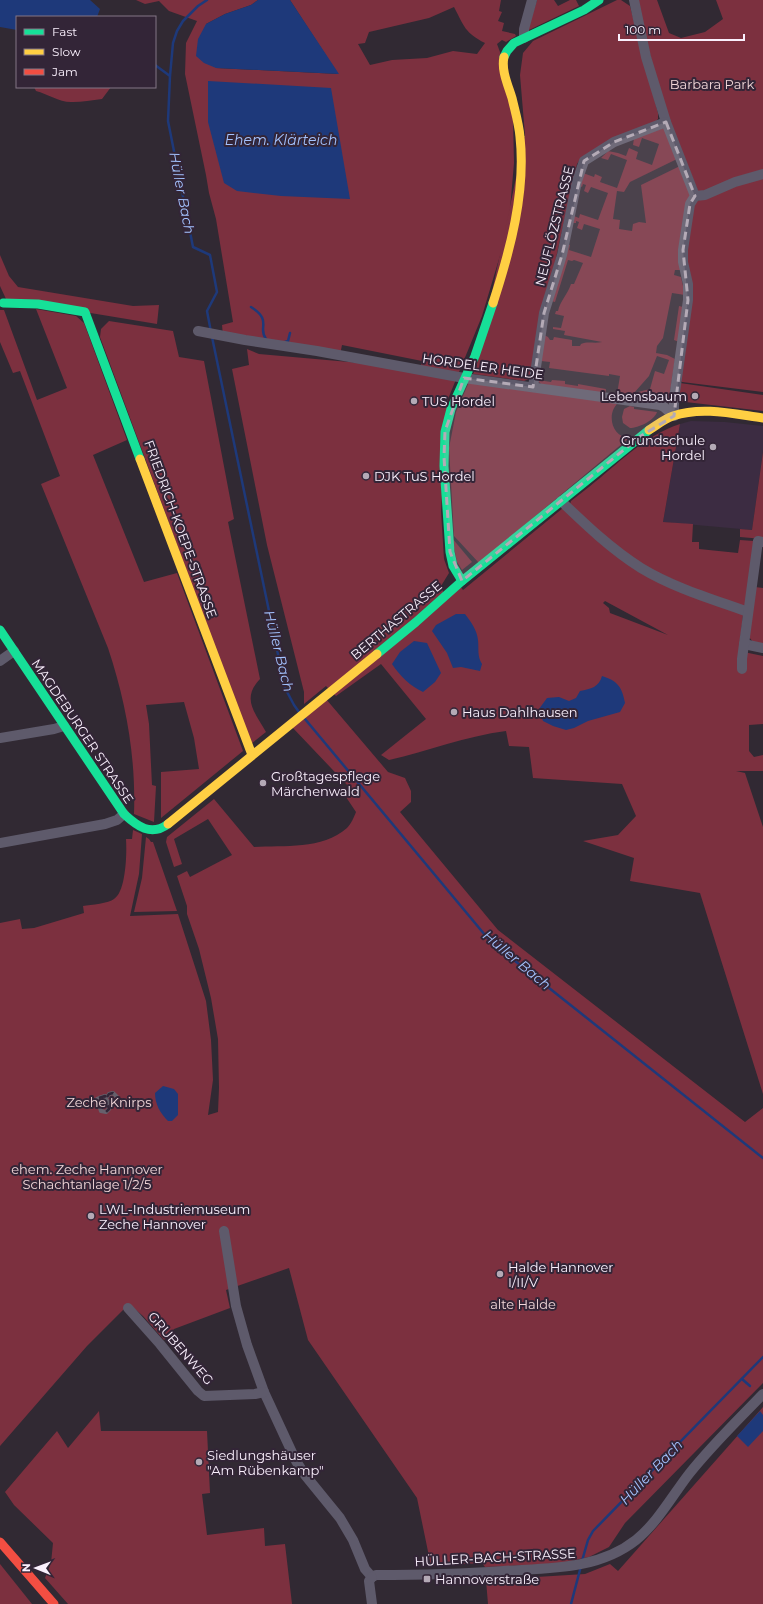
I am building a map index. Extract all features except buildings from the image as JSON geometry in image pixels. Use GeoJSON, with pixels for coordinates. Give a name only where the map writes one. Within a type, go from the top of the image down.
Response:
{"type":"FeatureCollection","features":[{"type":"Feature","properties":{"kind":"street"},"geometry":{"type":"LineString","coordinates":[[524,38],[524,29],[532,0]]}},
{"type":"Feature","properties":{"kind":"street"},"geometry":{"type":"LineString","coordinates":[[462,581],[453,566],[450,552],[444,457],[445,431],[450,413],[464,378],[479,346],[498,286],[512,230],[518,198],[521,147],[518,126],[503,68],[503,60],[507,49],[514,43],[584,10],[599,0]]}},
{"type":"Feature","properties":{"kind":"street"},"geometry":{"type":"LineString","coordinates":[[634,0],[646,57],[666,122],[695,196]]}},
{"type":"Feature","properties":{"kind":"street","name":"NEUFLÖZSTRASSE"},"geometry":{"type":"LineString","coordinates":[[533,387],[544,313],[562,255],[577,181],[584,161],[614,142],[666,122]]}},
{"type":"Feature","properties":{"kind":"street"},"geometry":{"type":"LineString","coordinates":[[695,196],[705,195],[735,182],[763,174]]}},
{"type":"Feature","properties":{"kind":"street"},"geometry":{"type":"LineString","coordinates":[[695,196],[690,204],[683,250],[683,262],[688,284],[688,300],[674,399],[674,416],[702,412],[763,418]]}},
{"type":"Feature","properties":{"kind":"street","name":"FRIEDRICH-KOEPE-STRASSE"},"geometry":{"type":"LineString","coordinates":[[3,303],[38,304],[86,312],[252,755]]}},
{"type":"Feature","properties":{"kind":"street","name":"HORDELER HEIDE"},"geometry":{"type":"LineString","coordinates":[[198,331],[324,352],[464,378],[660,405],[674,416]]}},
{"type":"Feature","properties":{"kind":"street","name":"BERTHASTRASSE"},"geometry":{"type":"LineString","coordinates":[[133,822],[148,830],[154,831],[164,827],[416,622],[462,581],[641,436],[674,416]]}},
{"type":"Feature","properties":{"kind":"street"},"geometry":{"type":"LineString","coordinates":[[561,501],[606,542],[641,568],[679,587],[748,612]]}},
{"type":"Feature","properties":{"kind":"street"},"geometry":{"type":"LineString","coordinates":[[742,669],[748,612],[760,542]]}},
{"type":"Feature","properties":{"kind":"street","name":"MAGDEBURGER STRASSE"},"geometry":{"type":"LineString","coordinates":[[0,630],[124,814],[133,822]]}},
{"type":"Feature","properties":{"kind":"street"},"geometry":{"type":"LineString","coordinates":[[744,644],[763,648]]}},
{"type":"Feature","properties":{"kind":"street"},"geometry":{"type":"LineString","coordinates":[[0,661],[14,651]]}},
{"type":"Feature","properties":{"kind":"street"},"geometry":{"type":"LineString","coordinates":[[0,738],[64,726]]}},
{"type":"Feature","properties":{"kind":"street"},"geometry":{"type":"LineString","coordinates":[[0,843],[105,824],[117,820],[124,814]]}},
{"type":"Feature","properties":{"kind":"street"},"geometry":{"type":"LineString","coordinates":[[224,1231],[236,1306],[247,1345],[264,1392],[296,1461],[305,1475],[340,1518],[353,1540],[365,1569],[372,1577],[369,1581],[372,1604]]}},
{"type":"Feature","properties":{"kind":"street","name":"GRUBENWEG"},"geometry":{"type":"LineString","coordinates":[[128,1308],[160,1344],[198,1391],[204,1396],[255,1394],[264,1392]]}},
{"type":"Feature","properties":{"kind":"street","name":"HÜLLER-BACH-STRASSE"},"geometry":{"type":"LineString","coordinates":[[372,1577],[376,1575],[471,1573],[570,1566],[593,1562],[617,1553],[636,1540],[659,1516],[708,1450],[763,1394]]}},
{"type":"Feature","properties":{"kind":"street"},"geometry":{"type":"LineString","coordinates":[[0,1542],[54,1604]]}},
{"type":"Feature","properties":{"kind":"highlighted area"},"geometry":{"type":"Polygon","coordinates":[[[666,122],[695,196],[690,204],[683,250],[688,300],[674,416],[641,436],[462,581],[450,552],[444,457],[445,431],[464,378],[533,387],[544,313],[562,255],[584,161],[614,142],[666,122]]]}},
{"type":"Feature","properties":{"kind":"shaded area"},"geometry":{"type":"Polygon","coordinates":[[[691,421],[725,422],[763,426],[763,452],[752,530],[663,522],[680,424],[691,421]]]}},
{"type":"Feature","properties":{"kind":"green space"},"geometry":{"type":"Polygon","coordinates":[[[136,0],[258,0],[251,5],[225,14],[206,24],[216,68],[338,74],[290,0],[501,0],[499,11],[502,12],[498,21],[504,23],[502,31],[515,34],[516,36],[506,42],[502,40],[497,44],[503,60],[513,119],[514,163],[510,209],[502,249],[482,316],[448,399],[441,511],[444,559],[449,573],[441,586],[444,594],[459,585],[463,590],[563,508],[602,544],[743,615],[739,651],[763,656],[763,724],[749,725],[749,751],[754,757],[763,755],[763,771],[736,771],[745,773],[763,827],[763,1094],[700,893],[630,881],[634,858],[583,841],[618,835],[636,816],[622,784],[533,778],[529,747],[509,746],[506,731],[462,740],[389,760],[381,755],[426,719],[381,664],[336,696],[326,686],[304,704],[304,692],[267,545],[232,369],[249,365],[247,349],[259,354],[383,365],[420,370],[422,361],[342,345],[340,355],[223,336],[222,325],[233,322],[216,219],[209,193],[185,74],[186,43],[197,21],[169,11],[159,1],[145,4],[136,0]],[[454,7],[429,18],[369,32],[365,43],[358,44],[370,65],[392,60],[427,58],[453,51],[477,54],[485,43],[469,32],[454,7]],[[605,601],[603,603],[609,608],[610,613],[668,635],[605,601]]]}},
{"type":"Feature","properties":{"kind":"green space"},"geometry":{"type":"Polygon","coordinates":[[[537,0],[554,0],[558,6],[570,0],[576,0],[579,6],[529,30],[529,25],[537,0]]]}},
{"type":"Feature","properties":{"kind":"green space"},"geometry":{"type":"Polygon","coordinates":[[[617,0],[621,0],[630,6],[658,113],[658,119],[655,122],[579,161],[577,164],[529,379],[524,381],[473,374],[476,368],[525,135],[520,75],[523,53],[533,41],[617,0]]]}},
{"type":"Feature","properties":{"kind":"green space","name":"Barbara Park"},"geometry":{"type":"Polygon","coordinates":[[[637,0],[657,0],[669,33],[681,38],[705,32],[723,19],[716,0],[763,0],[763,170],[704,192],[698,191],[669,119],[656,79],[637,0]]]}},
{"type":"Feature","properties":{"kind":"green space"},"geometry":{"type":"Polygon","coordinates":[[[34,88],[110,88],[102,99],[73,102],[63,101],[36,91],[34,88]]]}},
{"type":"Feature","properties":{"kind":"green space"},"geometry":{"type":"Polygon","coordinates":[[[664,128],[677,159],[630,182],[624,192],[617,191],[613,219],[620,220],[619,229],[632,231],[633,224],[639,222],[646,223],[641,185],[680,166],[691,195],[680,270],[675,270],[674,275],[681,277],[685,295],[672,293],[663,338],[657,346],[656,353],[667,355],[675,359],[669,399],[666,401],[617,394],[620,376],[609,374],[609,376],[549,368],[550,362],[541,361],[544,335],[550,340],[553,340],[554,337],[572,340],[572,346],[602,342],[564,335],[565,331],[553,329],[553,327],[561,328],[564,316],[555,314],[556,311],[558,311],[560,304],[571,284],[574,284],[583,263],[568,260],[555,302],[551,301],[568,244],[570,245],[569,250],[591,257],[600,229],[584,224],[582,230],[577,228],[579,222],[576,221],[576,223],[572,223],[574,216],[579,218],[580,214],[598,220],[608,193],[591,187],[588,193],[584,191],[586,185],[583,184],[582,187],[580,186],[583,173],[594,177],[595,174],[602,177],[600,182],[617,188],[627,160],[611,154],[608,160],[601,158],[608,151],[626,156],[629,148],[638,152],[636,159],[652,165],[659,144],[642,138],[639,147],[633,145],[634,138],[664,128]],[[657,356],[649,376],[634,393],[650,389],[655,371],[664,374],[669,360],[657,356]]]}},
{"type":"Feature","properties":{"kind":"green space"},"geometry":{"type":"Polygon","coordinates":[[[763,176],[763,392],[682,382],[680,380],[685,260],[692,209],[697,201],[763,176]]]}},
{"type":"Feature","properties":{"kind":"green space"},"geometry":{"type":"Polygon","coordinates":[[[0,255],[9,276],[18,287],[133,306],[159,305],[157,324],[6,299],[0,286],[0,255]]]}},
{"type":"Feature","properties":{"kind":"green space"},"geometry":{"type":"Polygon","coordinates":[[[679,306],[683,307],[679,342],[674,340],[679,306]]]}},
{"type":"Feature","properties":{"kind":"green space"},"geometry":{"type":"Polygon","coordinates":[[[36,309],[76,316],[84,323],[127,440],[93,455],[144,582],[177,573],[243,751],[161,818],[161,772],[199,769],[194,738],[184,702],[146,705],[149,724],[152,785],[156,786],[154,822],[134,814],[131,751],[125,709],[120,689],[108,648],[41,484],[60,476],[20,371],[13,373],[0,342],[0,310],[4,310],[37,400],[67,388],[36,309]]]}},
{"type":"Feature","properties":{"kind":"green space"},"geometry":{"type":"Polygon","coordinates":[[[109,321],[173,331],[179,357],[204,361],[234,519],[228,522],[260,679],[254,686],[251,693],[251,699],[254,712],[266,732],[251,744],[100,337],[101,329],[109,321]]]}},
{"type":"Feature","properties":{"kind":"green space"},"geometry":{"type":"Polygon","coordinates":[[[538,380],[551,382],[552,380],[565,381],[565,384],[578,386],[578,384],[606,389],[605,394],[541,384],[538,380]]]}},
{"type":"Feature","properties":{"kind":"green space"},"geometry":{"type":"Polygon","coordinates":[[[469,382],[618,403],[612,413],[613,424],[618,434],[629,438],[479,563],[454,536],[449,448],[456,412],[469,382]]]}},
{"type":"Feature","properties":{"kind":"green space"},"geometry":{"type":"Polygon","coordinates":[[[680,383],[763,395],[763,411],[677,401],[680,383]]]}},
{"type":"Feature","properties":{"kind":"green space"},"geometry":{"type":"Polygon","coordinates":[[[630,406],[634,407],[634,409],[657,412],[653,418],[645,423],[637,427],[630,428],[623,423],[622,417],[624,409],[630,406]]]}},
{"type":"Feature","properties":{"kind":"green space"},"geometry":{"type":"Polygon","coordinates":[[[680,424],[663,522],[693,524],[692,542],[699,542],[699,549],[738,553],[740,540],[754,541],[746,608],[677,581],[644,565],[613,544],[570,504],[571,501],[643,443],[655,435],[680,424]]]}},
{"type":"Feature","properties":{"kind":"green space"},"geometry":{"type":"Polygon","coordinates":[[[763,452],[763,539],[740,537],[740,529],[752,530],[763,452]]]}},
{"type":"Feature","properties":{"kind":"green space"},"geometry":{"type":"Polygon","coordinates":[[[452,538],[472,562],[462,570],[457,562],[452,538]]]}},
{"type":"Feature","properties":{"kind":"green space"},"geometry":{"type":"Polygon","coordinates":[[[755,587],[763,588],[763,644],[753,642],[749,637],[755,587]]]}},
{"type":"Feature","properties":{"kind":"green space"},"geometry":{"type":"Polygon","coordinates":[[[326,699],[388,772],[405,778],[411,791],[411,802],[400,812],[498,930],[745,1122],[763,1108],[763,1383],[625,1523],[609,1547],[589,1557],[556,1564],[485,1567],[482,1563],[431,1566],[417,1498],[308,1340],[289,1268],[226,1290],[230,1308],[174,1329],[164,1340],[143,1316],[129,1304],[87,1346],[0,1446],[0,923],[20,919],[22,929],[34,928],[84,913],[83,906],[104,903],[114,899],[121,889],[125,872],[126,839],[132,839],[133,830],[142,834],[139,874],[130,916],[178,914],[206,1001],[211,1040],[213,1080],[208,1115],[218,1112],[218,1039],[211,998],[199,949],[187,914],[187,906],[177,876],[187,871],[190,877],[232,855],[208,819],[174,839],[182,864],[174,867],[166,842],[167,837],[214,799],[254,847],[290,846],[314,843],[337,835],[347,828],[356,812],[344,794],[350,788],[292,727],[326,699]]]}},
{"type":"Feature","properties":{"kind":"green space"},"geometry":{"type":"Polygon","coordinates":[[[146,837],[153,842],[177,911],[134,912],[142,878],[146,837]]]}},
{"type":"Feature","properties":{"kind":"green space"},"geometry":{"type":"Polygon","coordinates":[[[763,1407],[763,1604],[488,1604],[486,1580],[585,1574],[610,1564],[618,1571],[763,1407]]]}},
{"type":"Feature","properties":{"kind":"green space"},"geometry":{"type":"Polygon","coordinates":[[[99,1411],[101,1431],[207,1431],[210,1493],[202,1494],[207,1535],[264,1528],[265,1546],[285,1544],[292,1604],[68,1604],[45,1578],[51,1563],[53,1543],[14,1505],[5,1492],[57,1431],[68,1448],[99,1411]]]}},
{"type":"Feature","properties":{"kind":"green space"},"geometry":{"type":"Polygon","coordinates":[[[0,1564],[32,1604],[0,1604],[0,1564]]]}},
{"type":"Feature","properties":{"kind":"water"},"geometry":{"type":"Polygon","coordinates":[[[0,0],[90,0],[100,9],[97,16],[16,16],[16,30],[0,27],[0,0]]]}},
{"type":"Feature","properties":{"kind":"water"},"geometry":{"type":"Polygon","coordinates":[[[258,0],[290,0],[339,74],[216,68],[204,63],[196,56],[198,39],[206,24],[225,14],[251,5],[258,0]]]}},
{"type":"Feature","properties":{"kind":"water","name":"Ehem. Klärteich"},"geometry":{"type":"Polygon","coordinates":[[[208,81],[331,88],[350,199],[281,196],[237,191],[224,183],[208,122],[208,81]]]}},
{"type":"Feature","properties":{"kind":"water"},"geometry":{"type":"Polygon","coordinates":[[[456,614],[465,614],[475,629],[478,640],[480,661],[482,664],[480,671],[461,667],[453,668],[447,653],[432,631],[436,625],[456,614]]]}},
{"type":"Feature","properties":{"kind":"water"},"geometry":{"type":"Polygon","coordinates":[[[414,641],[427,643],[441,673],[435,682],[423,692],[414,687],[398,673],[392,664],[400,652],[414,641]]]}},
{"type":"Feature","properties":{"kind":"water"},"geometry":{"type":"Polygon","coordinates":[[[602,676],[612,680],[621,689],[625,703],[620,712],[588,721],[566,730],[543,721],[539,709],[547,698],[559,697],[569,701],[576,698],[580,691],[597,685],[602,676]]]}},
{"type":"Feature","properties":{"kind":"water"},"geometry":{"type":"Polygon","coordinates":[[[163,1086],[174,1089],[178,1094],[178,1115],[172,1121],[168,1121],[163,1115],[158,1108],[156,1101],[155,1093],[163,1086]]]}},
{"type":"Feature","properties":{"kind":"water"},"geometry":{"type":"Polygon","coordinates":[[[760,1411],[763,1415],[763,1431],[748,1447],[737,1436],[760,1411]]]}},
{"type":"Feature","properties":{"kind":"waterway","name":"Hüller Bach"},"geometry":{"type":"LineString","coordinates":[[207,0],[198,6],[183,21],[177,31],[173,43],[168,121],[193,247],[210,255],[217,292],[207,311],[211,332]]}},
{"type":"Feature","properties":{"kind":"waterway"},"geometry":{"type":"LineString","coordinates":[[156,66],[170,76]]}},
{"type":"Feature","properties":{"kind":"waterway"},"geometry":{"type":"LineString","coordinates":[[251,307],[258,312],[263,320],[263,331],[266,339]]}},
{"type":"Feature","properties":{"kind":"waterway"},"geometry":{"type":"LineString","coordinates":[[285,342],[288,341],[290,333]]}},
{"type":"Feature","properties":{"kind":"waterway","name":"Hüller Bach"},"geometry":{"type":"LineString","coordinates":[[212,337],[285,688],[299,712]]}},
{"type":"Feature","properties":{"kind":"waterway","name":"Hüller Bach"},"geometry":{"type":"LineString","coordinates":[[305,719],[490,941],[763,1158]]}},
{"type":"Feature","properties":{"kind":"waterway","name":"Hüller Bach"},"geometry":{"type":"LineString","coordinates":[[582,1561],[588,1540],[593,1531],[763,1357]]}},
{"type":"Feature","properties":{"kind":"waterway"},"geometry":{"type":"LineString","coordinates":[[742,1379],[750,1386]]}},
{"type":"Feature","properties":{"kind":"waterway","name":"Hüller Bach"},"geometry":{"type":"LineString","coordinates":[[571,1604],[581,1566]]}},
{"type":"Feature","properties":{"kind":"railway"},"geometry":{"type":"LineString","coordinates":[[107,1097],[109,1094],[113,1093],[118,1098],[114,1104],[108,1101]]}},
{"type":"Feature","properties":{"kind":"railway"},"geometry":{"type":"LineString","coordinates":[[99,1098],[105,1096],[109,1109],[106,1112],[101,1111],[97,1099],[100,1098]]}},
{"type":"Feature","properties":{"kind":"traffic: fast"},"geometry":{"type":"LineString","coordinates":[[504,57],[514,43],[584,10],[599,0]]}},
{"type":"Feature","properties":{"kind":"traffic: fast"},"geometry":{"type":"LineString","coordinates":[[3,303],[38,304],[85,312],[140,459]]}},
{"type":"Feature","properties":{"kind":"traffic: fast"},"geometry":{"type":"LineString","coordinates":[[462,581],[453,566],[450,552],[444,466],[445,432],[451,409],[475,356],[493,303]]}},
{"type":"Feature","properties":{"kind":"traffic: fast"},"geometry":{"type":"LineString","coordinates":[[377,654],[462,581],[649,430]]}},
{"type":"Feature","properties":{"kind":"traffic: fast"},"geometry":{"type":"LineString","coordinates":[[0,630],[124,814],[139,826],[150,830],[156,830],[168,824]]}},
{"type":"Feature","properties":{"kind":"traffic: slow"},"geometry":{"type":"LineString","coordinates":[[493,303],[511,242],[519,200],[521,179],[518,122],[504,72],[504,57]]}},
{"type":"Feature","properties":{"kind":"traffic: slow"},"geometry":{"type":"LineString","coordinates":[[649,430],[670,417],[684,413],[707,411],[763,418]]}},
{"type":"Feature","properties":{"kind":"traffic: slow"},"geometry":{"type":"LineString","coordinates":[[140,459],[252,755]]}},
{"type":"Feature","properties":{"kind":"traffic: slow"},"geometry":{"type":"LineString","coordinates":[[168,824],[377,654]]}},
{"type":"Feature","properties":{"kind":"traffic: jam"},"geometry":{"type":"LineString","coordinates":[[0,1542],[54,1604]]}},
{"type":"Feature","properties":{"kind":"place","name":"Lebensbaum"},"geometry":{"type":"Point","coordinates":[695,396]}},
{"type":"Feature","properties":{"kind":"place","name":"TUS Hordel"},"geometry":{"type":"Point","coordinates":[414,401]}},
{"type":"Feature","properties":{"kind":"place","name":"Grundschule Hordel"},"geometry":{"type":"Point","coordinates":[713,447]}},
{"type":"Feature","properties":{"kind":"place","name":"DJK TuS Hordel"},"geometry":{"type":"Point","coordinates":[366,476]}},
{"type":"Feature","properties":{"kind":"place","name":"Haus Dahlhausen"},"geometry":{"type":"Point","coordinates":[454,712]}},
{"type":"Feature","properties":{"kind":"place","name":"Großtagespflege Märchenwald"},"geometry":{"type":"Point","coordinates":[263,783]}},
{"type":"Feature","properties":{"kind":"place","name":"LWL-Industriemuseum Zeche Hannover"},"geometry":{"type":"Point","coordinates":[91,1216]}},
{"type":"Feature","properties":{"kind":"place","name":"Halde Hannover I/II/V"},"geometry":{"type":"Point","coordinates":[500,1274]}},
{"type":"Feature","properties":{"kind":"place","name":"Siedlungshäuser \"Am Rübenkamp\""},"geometry":{"type":"Point","coordinates":[199,1462]}},
{"type":"Feature","properties":{"kind":"place","name":"Hannoverstraße"},"geometry":{"type":"Point","coordinates":[427,1579]}},
{"type":"Feature","properties":{"kind":"park label","name":"Zeche Knirps"},"geometry":{"type":"Point","coordinates":[109,1102]}},
{"type":"Feature","properties":{"kind":"park label","name":"ehem. Zeche Hannover Schachtanlage 1/2/5"},"geometry":{"type":"Point","coordinates":[87,1176]}},
{"type":"Feature","properties":{"kind":"park label","name":"alte Halde"},"geometry":{"type":"Point","coordinates":[523,1304]}}]}
